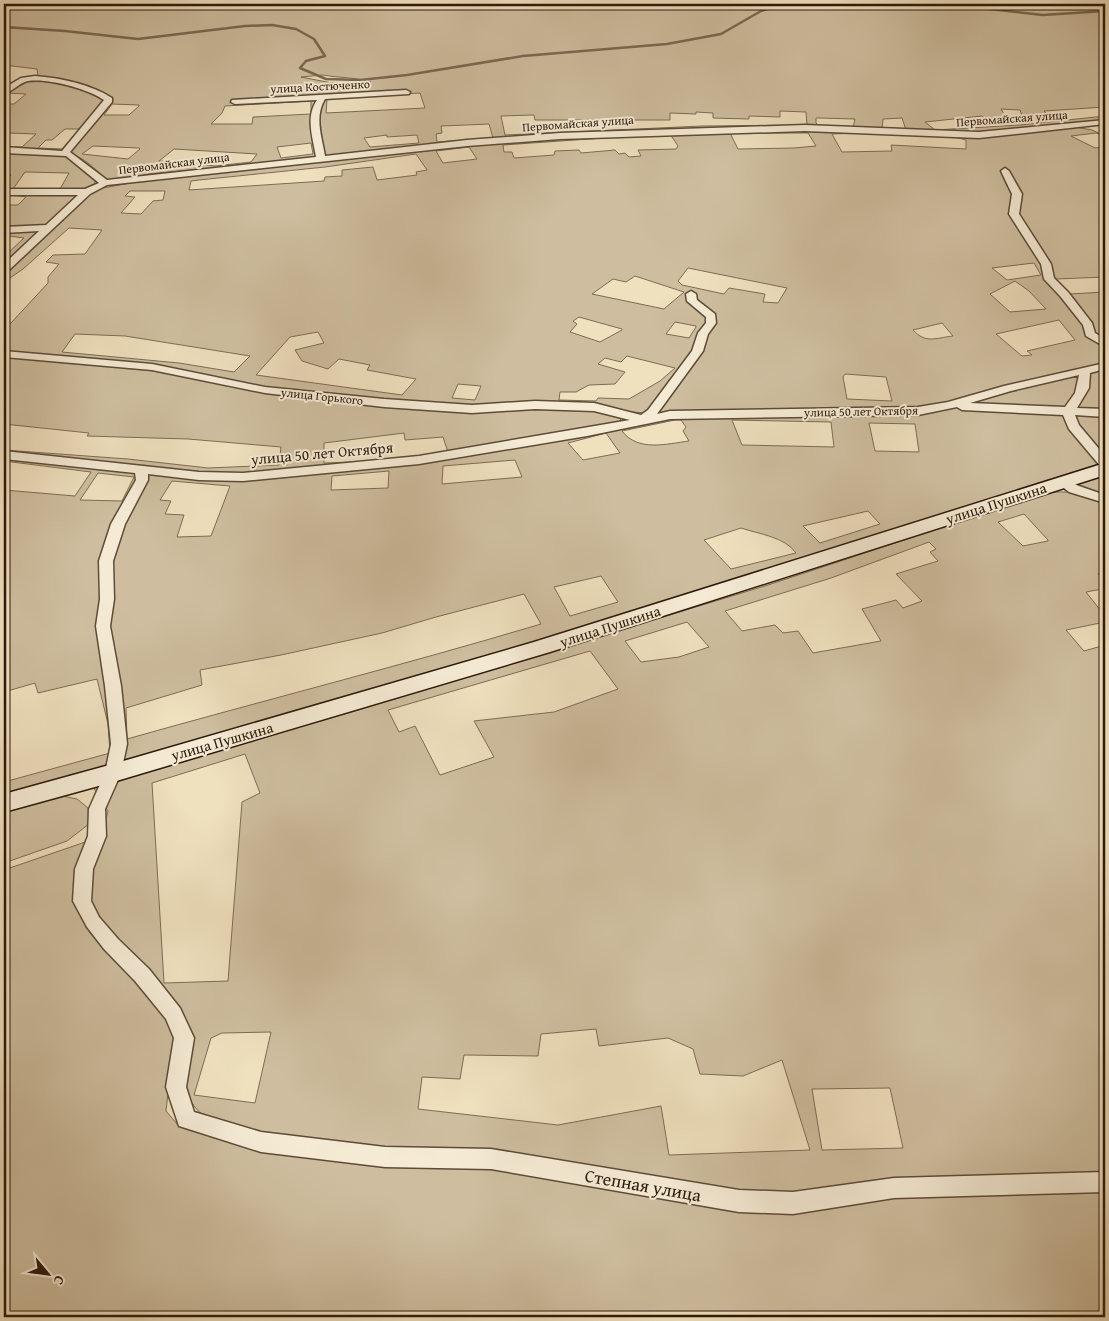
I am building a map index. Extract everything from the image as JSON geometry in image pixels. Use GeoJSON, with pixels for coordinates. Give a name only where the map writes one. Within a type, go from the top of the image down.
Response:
{"type":"FeatureCollection","features":[{"type":"Feature","properties":{"kind":"street"},"geometry":{"type":"LineString","coordinates":[[4,92],[18,82],[37,78],[85,89],[100,94],[109,100],[64,154]]}},
{"type":"Feature","properties":{"kind":"street","name":"улица Костюченко"},"geometry":{"type":"LineString","coordinates":[[235,102],[406,92]]}},
{"type":"Feature","properties":{"kind":"street"},"geometry":{"type":"LineString","coordinates":[[321,160],[316,135],[315,116],[317,106],[322,98]]}},
{"type":"Feature","properties":{"kind":"street","name":"Первомайская улица"},"geometry":{"type":"LineString","coordinates":[[4,150],[68,154],[105,183],[467,143],[647,132],[805,128],[979,135],[1105,122]]}},
{"type":"Feature","properties":{"kind":"street"},"geometry":{"type":"LineString","coordinates":[[1086,125],[1099,132]]}},
{"type":"Feature","properties":{"kind":"street"},"geometry":{"type":"LineString","coordinates":[[1005,170],[1017,194],[1014,214],[1046,264],[1049,279],[1064,294],[1088,325],[1090,334],[1105,344]]}},
{"type":"Feature","properties":{"kind":"street"},"geometry":{"type":"LineString","coordinates":[[4,269],[87,192],[105,183]]}},
{"type":"Feature","properties":{"kind":"street"},"geometry":{"type":"LineString","coordinates":[[4,192],[87,192]]}},
{"type":"Feature","properties":{"kind":"street"},"geometry":{"type":"LineString","coordinates":[[4,230],[49,228]]}},
{"type":"Feature","properties":{"kind":"street"},"geometry":{"type":"LineString","coordinates":[[642,420],[652,413],[697,351],[703,333],[711,323],[711,316],[692,301],[691,294]]}},
{"type":"Feature","properties":{"kind":"street","name":"улица Горького"},"geometry":{"type":"LineString","coordinates":[[4,354],[152,366],[265,390],[384,403],[472,409],[535,405],[594,407],[622,413],[642,420]]}},
{"type":"Feature","properties":{"kind":"street","name":"улица 50 лет Октября"},"geometry":{"type":"LineString","coordinates":[[4,455],[199,476],[243,476],[348,468],[419,460],[588,432],[670,415],[918,411],[950,405],[1008,388],[1105,366]]}},
{"type":"Feature","properties":{"kind":"street"},"geometry":{"type":"LineString","coordinates":[[1068,411],[1082,392],[1086,380],[1084,371]]}},
{"type":"Feature","properties":{"kind":"street"},"geometry":{"type":"LineString","coordinates":[[950,405],[1105,413]]}},
{"type":"Feature","properties":{"kind":"street"},"geometry":{"type":"LineString","coordinates":[[1068,411],[1073,426],[1105,464]]}},
{"type":"Feature","properties":{"kind":"street","name":"улица Пушкина"},"geometry":{"type":"LineString","coordinates":[[4,803],[542,647],[1105,469]]}},
{"type":"Feature","properties":{"kind":"street"},"geometry":{"type":"LineString","coordinates":[[112,773],[119,744],[113,686],[103,626],[108,599],[106,561],[118,524],[142,480],[141,470]]}},
{"type":"Feature","properties":{"kind":"street"},"geometry":{"type":"LineString","coordinates":[[1062,482],[1074,489],[1105,499]]}},
{"type":"Feature","properties":{"kind":"street","name":"Степная улица"},"geometry":{"type":"LineString","coordinates":[[112,773],[97,809],[96,836],[84,869],[82,901],[99,929],[142,975],[173,1014],[184,1038],[176,1087],[186,1119],[261,1142],[385,1157],[491,1159],[739,1201],[793,1203],[894,1188],[1105,1182]]}},
{"type":"Feature","properties":{"kind":"shaded area"},"geometry":{"type":"Polygon","coordinates":[[[4,4],[1105,4],[1105,107],[1044,111],[1047,114],[1022,116],[1020,110],[1001,109],[1006,117],[984,118],[982,116],[925,122],[935,130],[1020,125],[1105,116],[1105,121],[995,133],[683,129],[332,156],[325,155],[320,142],[318,128],[322,101],[327,100],[326,113],[425,108],[420,93],[409,94],[409,91],[321,97],[316,101],[313,120],[318,156],[316,158],[149,174],[126,179],[107,180],[84,160],[68,153],[105,108],[103,94],[38,77],[37,69],[4,65],[4,4]],[[323,75],[301,77],[332,83],[371,82],[323,75]],[[311,101],[225,106],[222,113],[211,124],[252,124],[253,117],[311,114],[311,101]],[[112,104],[104,115],[129,115],[139,106],[112,104]],[[780,111],[780,117],[749,116],[749,119],[713,118],[713,113],[696,112],[696,114],[670,113],[670,120],[535,120],[534,115],[501,116],[505,135],[702,126],[807,125],[806,112],[780,111]],[[816,118],[818,125],[853,128],[855,119],[816,118]],[[902,118],[883,119],[882,129],[906,130],[902,118]],[[489,124],[441,126],[442,133],[436,134],[437,142],[493,138],[489,124]],[[387,135],[364,138],[370,147],[419,143],[417,135],[387,137],[387,135]],[[311,143],[277,147],[281,158],[313,154],[311,143]],[[93,146],[82,154],[128,159],[140,149],[93,146]],[[174,149],[159,161],[216,166],[251,162],[257,154],[174,149]]]}},
{"type":"Feature","properties":{"kind":"shaded area"},"geometry":{"type":"Polygon","coordinates":[[[36,79],[85,89],[106,99],[63,153],[4,149],[4,147],[22,147],[36,134],[8,133],[4,136],[4,104],[14,104],[26,94],[4,93],[20,82],[36,79]],[[65,129],[52,140],[46,140],[38,148],[62,149],[80,129],[65,129]]]}},
{"type":"Feature","properties":{"kind":"shaded area"},"geometry":{"type":"Polygon","coordinates":[[[386,95],[329,99],[332,98],[386,95]]]}},
{"type":"Feature","properties":{"kind":"shaded area"},"geometry":{"type":"Polygon","coordinates":[[[1075,127],[1092,130],[1105,136],[1096,133],[1071,136],[1095,148],[1105,147],[1105,277],[1056,279],[1069,294],[1105,292],[1105,462],[654,606],[120,765],[105,624],[108,559],[144,472],[312,474],[651,420],[916,410],[659,414],[591,406],[492,407],[422,404],[268,389],[152,365],[4,353],[4,323],[11,323],[48,283],[48,277],[59,264],[46,262],[53,255],[85,254],[102,230],[69,228],[23,269],[4,282],[4,272],[62,221],[87,195],[103,188],[146,180],[418,149],[625,133],[764,129],[954,136],[1075,127]],[[730,133],[738,149],[816,146],[808,133],[730,133]],[[859,133],[832,134],[842,152],[892,151],[891,145],[966,149],[966,140],[955,137],[859,133]],[[661,134],[503,145],[504,152],[512,152],[514,158],[554,155],[555,151],[579,150],[581,153],[615,150],[619,154],[625,153],[629,157],[641,156],[638,150],[676,149],[678,146],[670,134],[661,134]],[[469,147],[436,151],[443,163],[477,159],[469,147]],[[416,154],[325,167],[191,181],[189,190],[324,181],[325,177],[342,176],[342,170],[373,167],[377,180],[417,175],[416,172],[427,170],[416,154]],[[130,191],[125,196],[135,197],[121,213],[141,214],[153,201],[163,200],[165,191],[130,191]],[[1034,263],[992,268],[1007,280],[1041,275],[1034,263]],[[688,268],[678,281],[682,285],[724,294],[729,288],[765,294],[763,302],[778,303],[787,288],[688,268]],[[635,276],[626,282],[613,279],[592,294],[664,309],[684,292],[635,276]],[[1015,281],[990,294],[1010,312],[1046,309],[1029,291],[1015,281]],[[579,317],[573,321],[577,324],[570,332],[600,342],[622,329],[579,317]],[[1059,320],[996,334],[1022,356],[1032,355],[1027,351],[1075,340],[1059,320]],[[675,322],[666,334],[689,338],[696,326],[675,322]],[[942,323],[913,330],[927,339],[953,336],[942,323]],[[318,332],[290,337],[256,375],[402,395],[416,379],[367,370],[370,365],[339,359],[328,369],[302,361],[295,350],[324,343],[318,332]],[[75,334],[62,352],[179,363],[234,372],[250,356],[125,336],[75,334]],[[627,356],[621,362],[605,358],[598,364],[625,372],[615,384],[589,385],[576,392],[560,392],[559,400],[596,401],[598,398],[629,399],[660,381],[675,368],[627,356]],[[845,374],[843,377],[847,399],[892,401],[886,377],[845,374]],[[458,384],[452,398],[475,400],[481,386],[458,384]],[[675,420],[622,431],[629,438],[644,444],[662,445],[689,441],[683,431],[686,427],[681,420],[675,420]],[[732,420],[742,445],[834,447],[831,422],[732,420]],[[869,423],[875,451],[919,452],[915,424],[869,423]],[[606,433],[568,443],[583,460],[620,453],[606,433]],[[515,460],[443,466],[442,484],[522,477],[515,460]],[[389,471],[332,476],[331,490],[388,488],[389,471]],[[172,481],[160,500],[171,501],[165,514],[184,515],[177,537],[211,536],[230,486],[172,481]],[[868,511],[803,526],[820,543],[880,524],[868,511]],[[741,528],[704,540],[731,569],[796,553],[779,540],[741,528]],[[601,576],[554,587],[570,616],[618,602],[601,576]],[[524,594],[382,633],[200,670],[202,685],[126,708],[127,739],[541,624],[524,594]]]}},
{"type":"Feature","properties":{"kind":"shaded area"},"geometry":{"type":"Polygon","coordinates":[[[4,151],[61,154],[68,156],[96,179],[91,187],[81,190],[4,190],[4,182],[11,175],[4,174],[4,151]],[[25,172],[13,189],[60,189],[69,173],[25,172]]]}},
{"type":"Feature","properties":{"kind":"shaded area"},"geometry":{"type":"Polygon","coordinates":[[[4,194],[78,195],[49,224],[43,227],[4,230],[4,205],[18,205],[26,197],[4,194]]]}},
{"type":"Feature","properties":{"kind":"shaded area"},"geometry":{"type":"Polygon","coordinates":[[[42,229],[41,232],[4,263],[4,253],[7,254],[24,238],[9,236],[4,238],[4,232],[42,229]]]}},
{"type":"Feature","properties":{"kind":"shaded area"},"geometry":{"type":"Polygon","coordinates":[[[4,356],[97,362],[154,369],[266,391],[388,404],[469,410],[548,407],[592,409],[618,414],[621,419],[618,423],[582,431],[418,458],[335,468],[252,474],[190,473],[128,467],[4,453],[4,450],[128,459],[208,468],[279,465],[281,447],[188,439],[87,436],[89,433],[4,424],[4,356]],[[404,433],[324,443],[324,463],[379,461],[448,452],[443,437],[405,440],[404,433]]]}},
{"type":"Feature","properties":{"kind":"shaded area"},"geometry":{"type":"Polygon","coordinates":[[[4,457],[138,472],[139,480],[103,562],[115,746],[109,768],[4,796],[4,782],[110,753],[108,724],[97,679],[38,693],[35,683],[4,692],[4,490],[75,496],[91,472],[4,461],[4,457]],[[98,473],[80,500],[122,501],[134,477],[98,473]]]}},
{"type":"Feature","properties":{"kind":"shaded area"},"geometry":{"type":"Polygon","coordinates":[[[1105,474],[1105,497],[1078,487],[1076,483],[1105,474]]]}},
{"type":"Feature","properties":{"kind":"shaded area"},"geometry":{"type":"Polygon","coordinates":[[[1053,492],[1068,492],[1105,501],[1105,573],[1098,574],[1105,581],[1105,585],[1102,589],[1086,592],[1105,616],[1105,622],[1066,630],[1084,651],[1105,645],[1105,1177],[1091,1175],[780,1197],[262,1138],[208,1118],[195,1107],[189,1098],[185,1076],[189,1031],[96,916],[88,899],[90,867],[102,836],[108,811],[93,787],[358,710],[768,585],[1053,492]],[[1024,514],[998,522],[1023,546],[1048,540],[1024,514]],[[929,542],[831,578],[725,611],[742,631],[775,625],[783,633],[798,631],[813,653],[881,641],[862,609],[896,600],[903,608],[922,601],[896,574],[938,561],[930,552],[936,549],[929,542]],[[687,622],[625,641],[641,662],[679,657],[709,647],[687,622]],[[590,651],[388,710],[399,732],[415,726],[440,775],[494,757],[474,721],[554,712],[618,689],[590,651]],[[245,754],[152,783],[164,983],[228,981],[242,802],[260,793],[245,754]],[[596,1029],[541,1034],[538,1056],[464,1055],[460,1079],[422,1077],[418,1109],[558,1125],[661,1106],[669,1155],[810,1150],[782,1060],[743,1076],[700,1074],[693,1049],[668,1038],[599,1046],[596,1029]],[[271,1032],[222,1033],[211,1038],[194,1095],[255,1103],[271,1032]],[[890,1088],[812,1089],[822,1150],[903,1148],[890,1088]]]}},
{"type":"Feature","properties":{"kind":"shaded area"},"geometry":{"type":"Polygon","coordinates":[[[58,795],[77,799],[88,808],[89,824],[67,841],[4,863],[4,809],[58,795]]]}},
{"type":"Feature","properties":{"kind":"shaded area"},"geometry":{"type":"Polygon","coordinates":[[[91,840],[77,905],[90,933],[111,957],[139,979],[168,1020],[174,1037],[166,1111],[178,1125],[228,1141],[470,1163],[751,1212],[908,1195],[1105,1188],[1105,1317],[4,1317],[4,1134],[8,1130],[4,1117],[4,870],[91,840]]]}},
{"type":"Feature","properties":{"kind":"waterway"},"geometry":{"type":"LineString","coordinates":[[4,27],[138,39],[245,26],[272,25],[296,29],[314,39],[325,56],[306,61],[300,68],[326,79],[360,80],[407,75],[523,56],[667,44],[721,34],[761,11],[783,4]]}},
{"type":"Feature","properties":{"kind":"waterway"},"geometry":{"type":"LineString","coordinates":[[892,4],[924,7],[981,8],[1043,15],[1105,11]]}}]}
